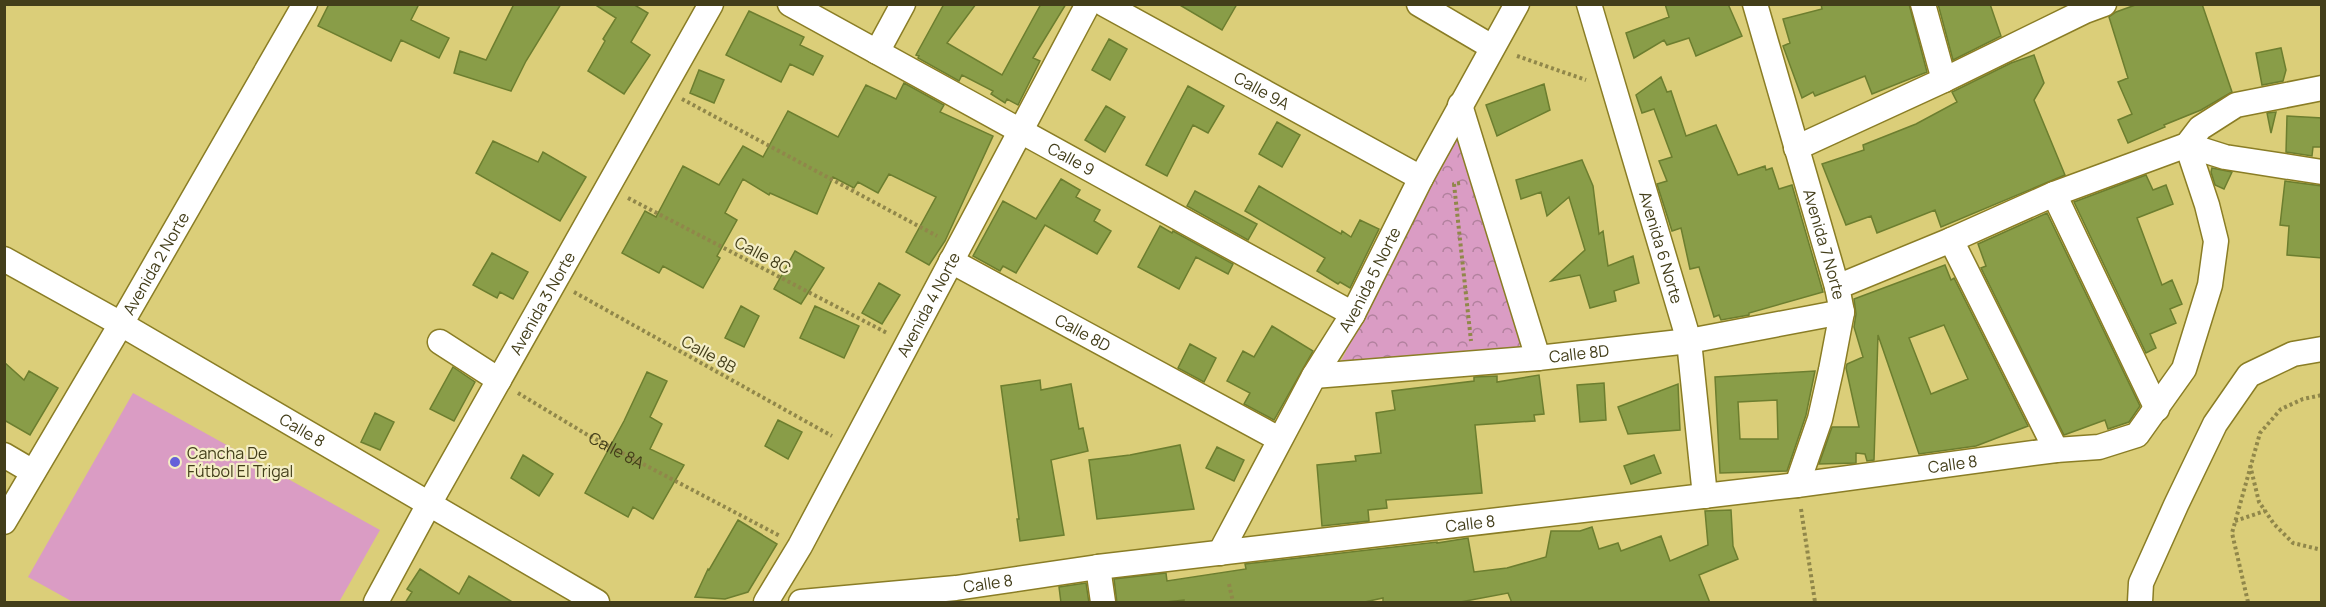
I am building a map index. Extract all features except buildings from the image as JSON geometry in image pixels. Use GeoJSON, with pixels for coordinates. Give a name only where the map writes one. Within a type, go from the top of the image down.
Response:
{"type":"FeatureCollection","features":[{"type":"Feature","properties":{"kind":"street","name":"Avenida 2 Norte"},"geometry":{"type":"LineString","coordinates":[[4,522],[305,4]]}},
{"type":"Feature","properties":{"kind":"street","name":"Avenida 3 Norte"},"geometry":{"type":"LineString","coordinates":[[376,603],[429,504],[711,4]]}},
{"type":"Feature","properties":{"kind":"street","name":"Calle 9"},"geometry":{"type":"LineString","coordinates":[[790,4],[1353,314]]}},
{"type":"Feature","properties":{"kind":"street"},"geometry":{"type":"LineString","coordinates":[[877,52],[903,4]]}},
{"type":"Feature","properties":{"kind":"street","name":"Avenida 4 Norte"},"geometry":{"type":"LineString","coordinates":[[766,603],[800,546],[1088,4]]}},
{"type":"Feature","properties":{"kind":"street","name":"Calle 9A"},"geometry":{"type":"LineString","coordinates":[[1104,4],[1421,178]]}},
{"type":"Feature","properties":{"kind":"street"},"geometry":{"type":"LineString","coordinates":[[1419,4],[1492,47]]}},
{"type":"Feature","properties":{"kind":"street","name":"Avenida 5 Norte"},"geometry":{"type":"LineString","coordinates":[[1220,553],[1314,376],[1353,314],[1421,178],[1516,4]]}},
{"type":"Feature","properties":{"kind":"street","name":"Avenida 6 Norte"},"geometry":{"type":"LineString","coordinates":[[1589,4],[1689,341],[1706,496]]}},
{"type":"Feature","properties":{"kind":"street","name":"Avenida 7 Norte"},"geometry":{"type":"LineString","coordinates":[[1755,4],[1837,287],[1842,312],[1820,419],[1797,485]]}},
{"type":"Feature","properties":{"kind":"street"},"geometry":{"type":"LineString","coordinates":[[1923,4],[1944,80]]}},
{"type":"Feature","properties":{"kind":"street"},"geometry":{"type":"LineString","coordinates":[[1796,148],[1944,80],[2091,7]]}},
{"type":"Feature","properties":{"kind":"street"},"geometry":{"type":"LineString","coordinates":[[1837,287],[2054,194],[2187,145],[2200,128],[2236,105],[2322,88]]}},
{"type":"Feature","properties":{"kind":"street"},"geometry":{"type":"LineString","coordinates":[[1460,105],[1538,358]]}},
{"type":"Feature","properties":{"kind":"street"},"geometry":{"type":"LineString","coordinates":[[2187,145],[2225,157],[2322,172]]}},
{"type":"Feature","properties":{"kind":"street"},"geometry":{"type":"LineString","coordinates":[[2157,409],[2184,369],[2210,285],[2216,241],[2187,145]]}},
{"type":"Feature","properties":{"kind":"street"},"geometry":{"type":"LineString","coordinates":[[2054,194],[2157,409]]}},
{"type":"Feature","properties":{"kind":"street"},"geometry":{"type":"LineString","coordinates":[[1951,240],[2056,450]]}},
{"type":"Feature","properties":{"kind":"street","name":"Calle 8D"},"geometry":{"type":"LineString","coordinates":[[954,254],[1280,439]]}},
{"type":"Feature","properties":{"kind":"street","name":"Calle 8"},"geometry":{"type":"LineString","coordinates":[[4,259],[121,324],[597,603]]}},
{"type":"Feature","properties":{"kind":"street","name":"Calle 8D"},"geometry":{"type":"LineString","coordinates":[[1314,376],[1538,358],[1689,341],[1842,312]]}},
{"type":"Feature","properties":{"kind":"street"},"geometry":{"type":"LineString","coordinates":[[440,342],[499,380]]}},
{"type":"Feature","properties":{"kind":"street"},"geometry":{"type":"LineString","coordinates":[[2140,603],[2141,583],[2176,505],[2215,424],[2249,375],[2293,354],[2322,349]]}},
{"type":"Feature","properties":{"kind":"street","name":"Calle 8"},"geometry":{"type":"LineString","coordinates":[[801,603],[957,595],[1098,567],[1797,485],[2056,450],[2099,447],[2137,435],[2157,409]]}},
{"type":"Feature","properties":{"kind":"street"},"geometry":{"type":"LineString","coordinates":[[4,455],[33,472]]}},
{"type":"Feature","properties":{"kind":"street"},"geometry":{"type":"LineString","coordinates":[[1098,567],[1102,603]]}},
{"type":"Feature","properties":{"kind":"path"},"geometry":{"type":"LineString","coordinates":[[1492,47],[1613,88]]}},
{"type":"Feature","properties":{"kind":"path"},"geometry":{"type":"LineString","coordinates":[[663,89],[954,254]]}},
{"type":"Feature","properties":{"kind":"path"},"geometry":{"type":"LineString","coordinates":[[1473,362],[1454,184],[1482,178]]}},
{"type":"Feature","properties":{"kind":"path","name":"Calle 8C"},"geometry":{"type":"LineString","coordinates":[[608,188],[907,344]]}},
{"type":"Feature","properties":{"kind":"path","name":"Calle 8B"},"geometry":{"type":"LineString","coordinates":[[555,281],[852,447]]}},
{"type":"Feature","properties":{"kind":"path","name":"Calle 8A"},"geometry":{"type":"LineString","coordinates":[[499,380],[546,412],[800,546]]}},
{"type":"Feature","properties":{"kind":"path"},"geometry":{"type":"LineString","coordinates":[[2248,603],[2232,533],[2260,433],[2281,409],[2303,399],[2322,395]]}},
{"type":"Feature","properties":{"kind":"path"},"geometry":{"type":"LineString","coordinates":[[2250,465],[2259,502],[2265,511],[2293,543],[2322,550]]}},
{"type":"Feature","properties":{"kind":"path"},"geometry":{"type":"LineString","coordinates":[[1797,485],[1815,603]]}},
{"type":"Feature","properties":{"kind":"path"},"geometry":{"type":"LineString","coordinates":[[2235,521],[2265,511]]}},
{"type":"Feature","properties":{"kind":"path"},"geometry":{"type":"LineString","coordinates":[[1229,584],[1233,603]]}},
{"type":"Feature","properties":{"kind":"green space"},"geometry":{"type":"Polygon","coordinates":[[[1458,126],[1524,349],[1341,361],[1458,126]]]}},
{"type":"Feature","properties":{"kind":"green space","name":"Cancha De Fútbol El Trigal"},"geometry":{"type":"Polygon","coordinates":[[[133,393],[380,530],[339,602],[73,602],[28,577],[133,393]]]}},
{"type":"Feature","properties":{"kind":"place","name":"Cancha De Fútbol El Trigal"},"geometry":{"type":"Point","coordinates":[175,462]}}]}
